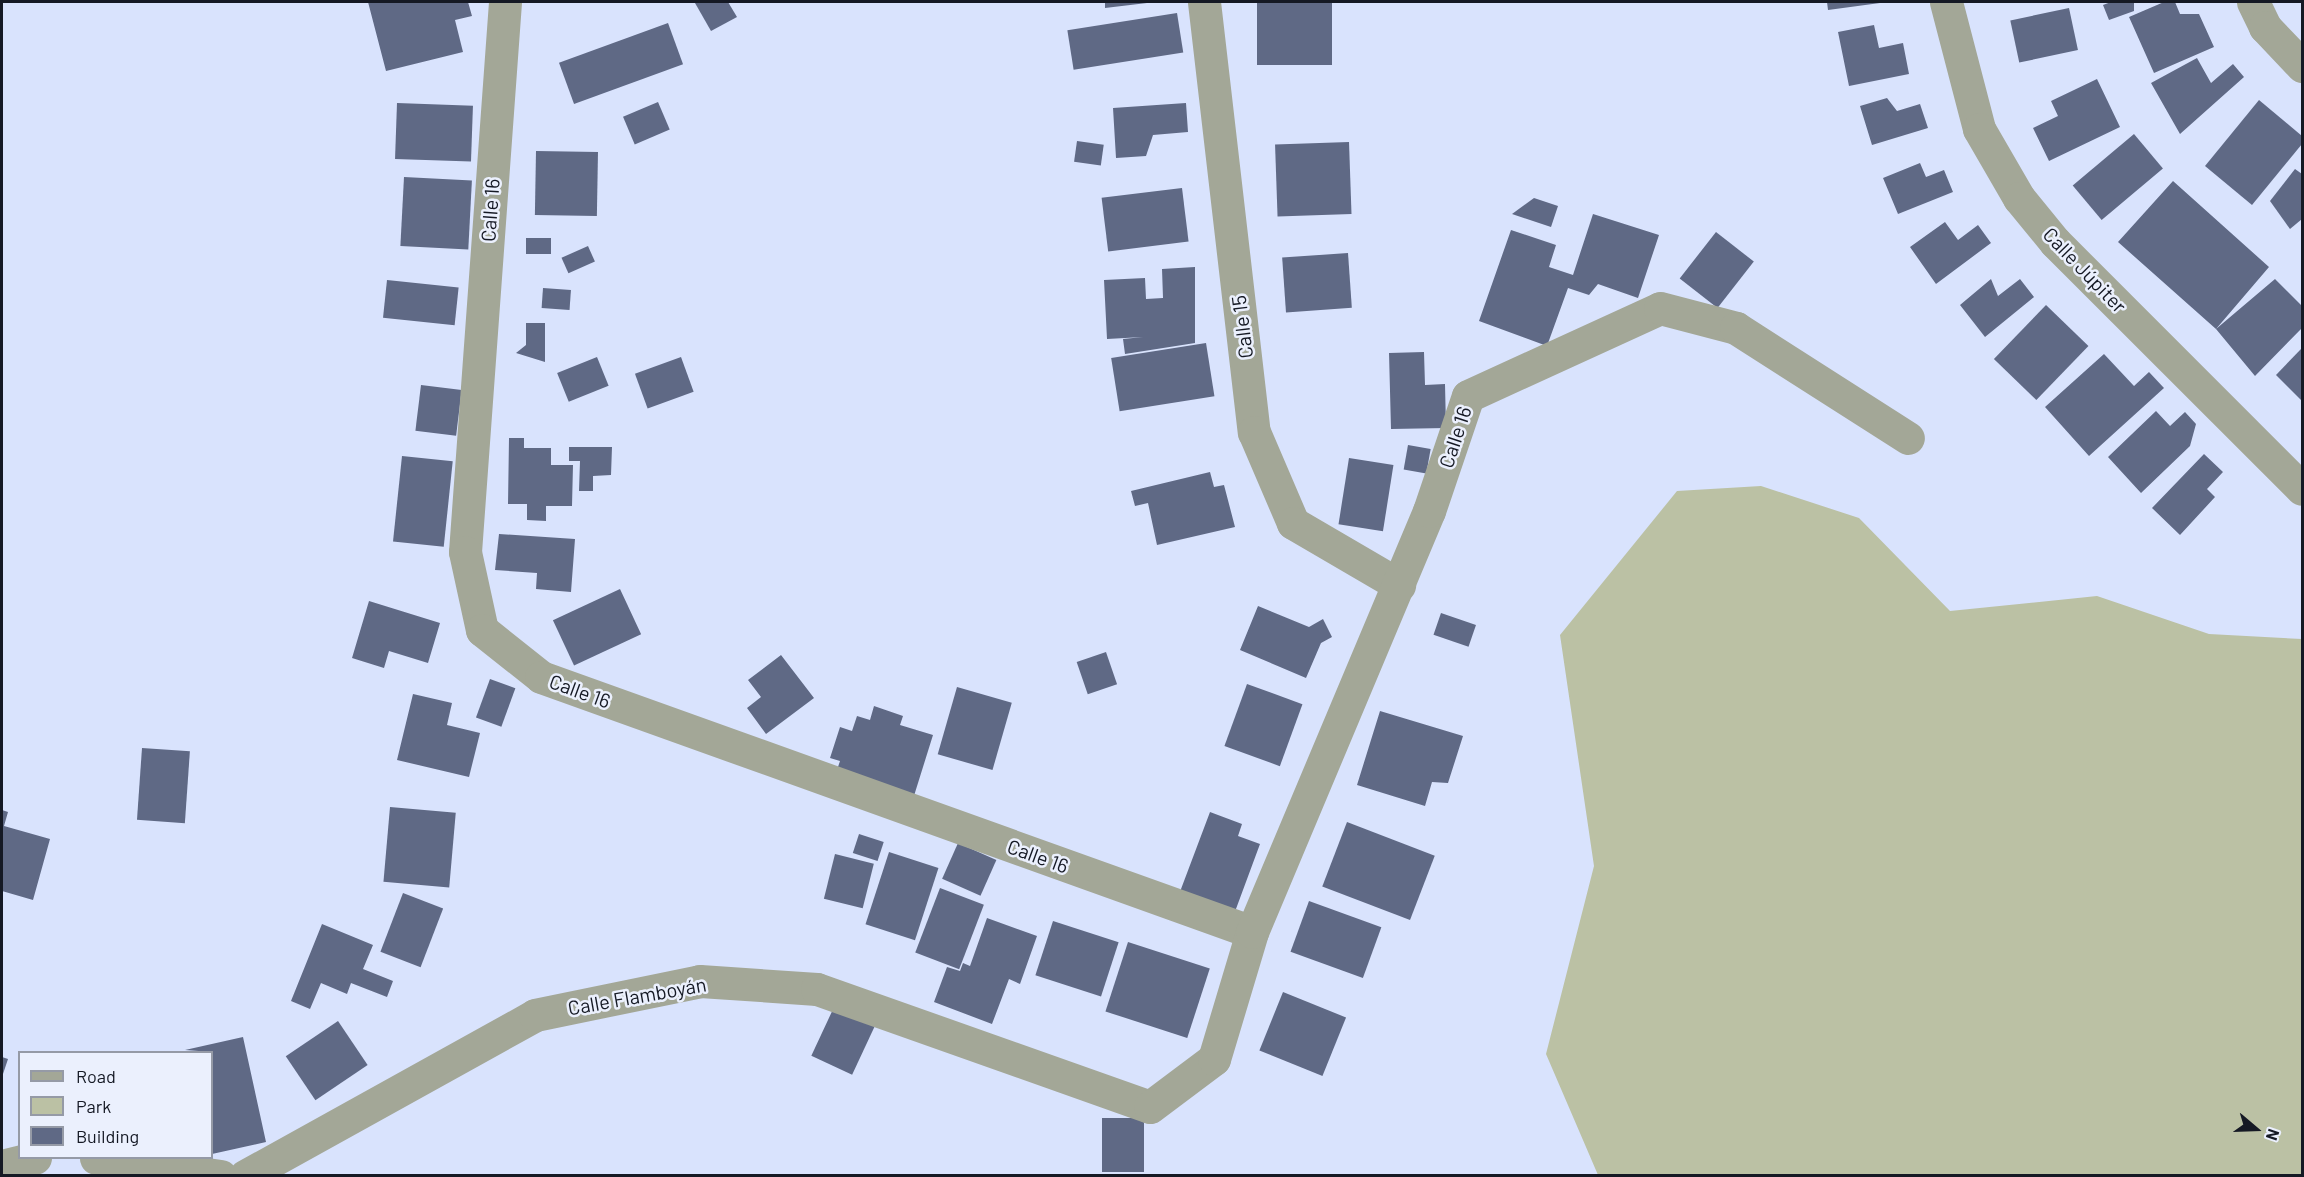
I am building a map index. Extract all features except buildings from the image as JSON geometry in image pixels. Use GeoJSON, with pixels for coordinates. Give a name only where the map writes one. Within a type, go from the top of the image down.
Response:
{"type":"FeatureCollection","features":[{"type":"Feature","properties":{"kind":"street","name":"Calle 16"},"geometry":{"type":"LineString","coordinates":[[505,2],[465,552],[482,630],[541,677],[1252,932]]}},
{"type":"Feature","properties":{"kind":"street","name":"Calle 15"},"geometry":{"type":"LineString","coordinates":[[1204,2],[1254,432],[1293,523],[1399,585]]}},
{"type":"Feature","properties":{"kind":"street","name":"Calle Júpiter"},"geometry":{"type":"LineString","coordinates":[[1946,2],[1979,129],[2019,198],[2055,242],[2302,489]]}},
{"type":"Feature","properties":{"kind":"street"},"geometry":{"type":"LineString","coordinates":[[2253,2],[2265,27],[2302,66]]}},
{"type":"Feature","properties":{"kind":"street","name":"Calle 16"},"geometry":{"type":"LineString","coordinates":[[1124,1098],[1150,1107],[1214,1059],[1252,932],[1399,585],[1468,396],[1660,308],[1736,328],[1908,438]]}},
{"type":"Feature","properties":{"kind":"street","name":"Calle Flamboyán"},"geometry":{"type":"LineString","coordinates":[[245,1176],[535,1015],[699,981],[816,989],[1124,1098]]}},
{"type":"Feature","properties":{"kind":"street"},"geometry":{"type":"LineString","coordinates":[[2,1166],[31,1159]]}},
{"type":"Feature","properties":{"kind":"street"},"geometry":{"type":"LineString","coordinates":[[103,1159],[221,1176]]}},
{"type":"Feature","properties":{"kind":"green space"},"geometry":{"type":"Polygon","coordinates":[[[1761,486],[1859,518],[1950,611],[2097,596],[2209,634],[2302,639],[2302,1175],[1598,1175],[1546,1054],[1594,866],[1560,635],[1677,491],[1761,486]]]}}]}
